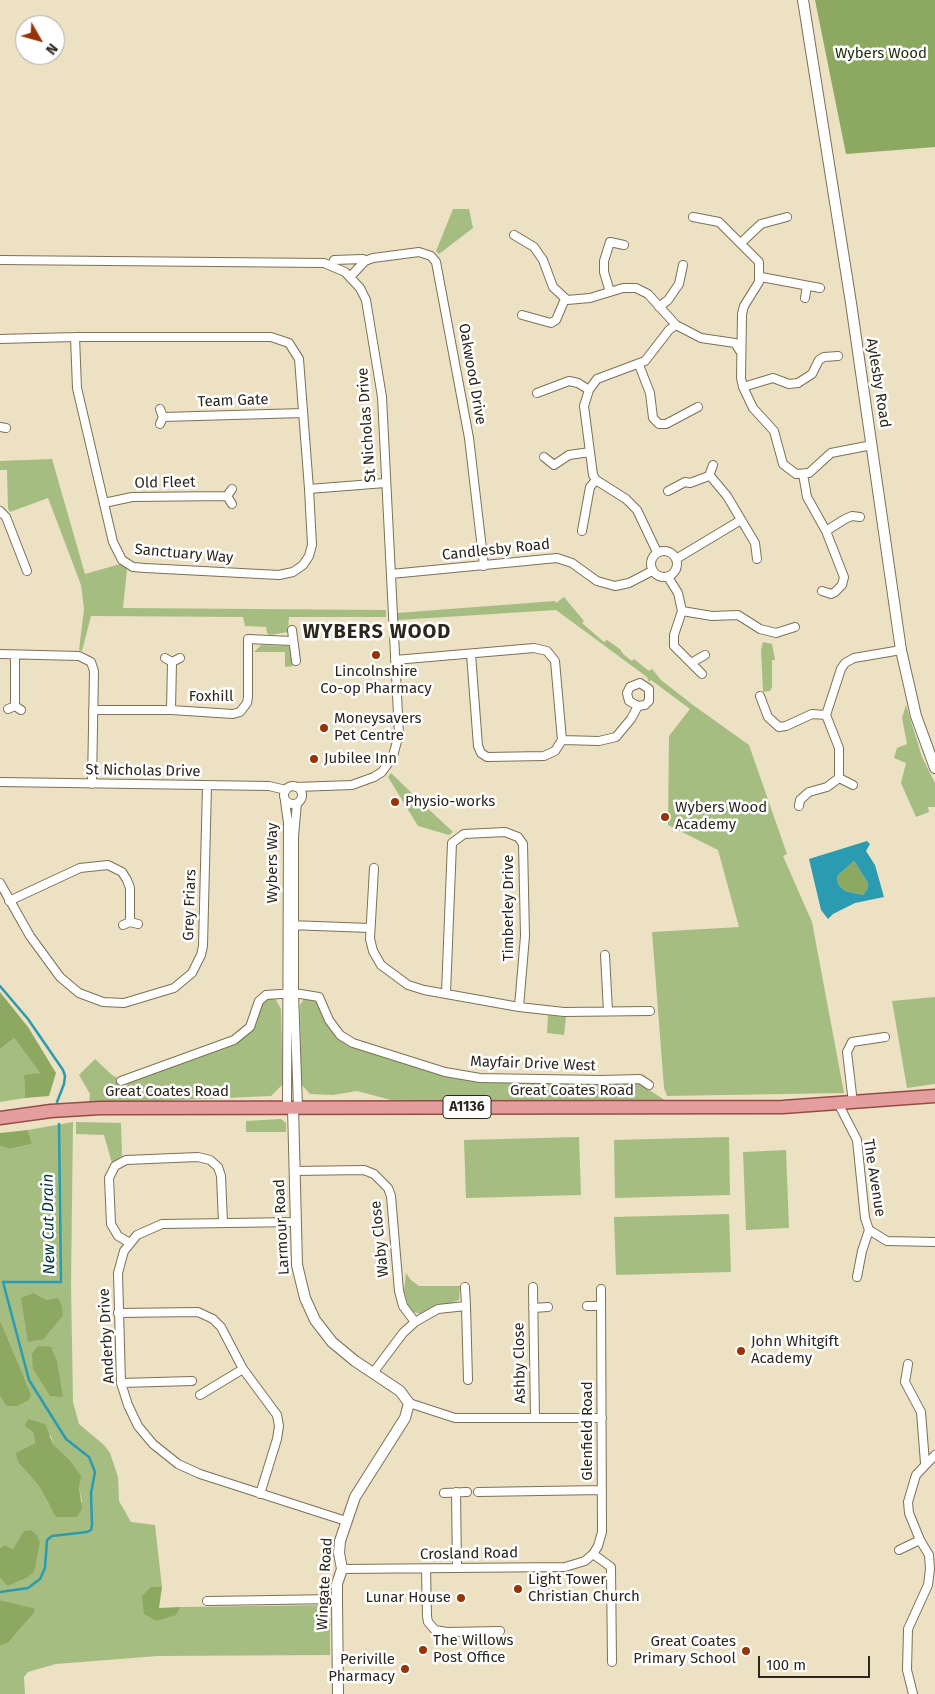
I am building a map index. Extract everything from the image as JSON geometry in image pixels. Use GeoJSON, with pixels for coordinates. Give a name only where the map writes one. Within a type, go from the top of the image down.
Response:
{"type":"FeatureCollection","features":[{"type":"Feature","properties":{"kind":"main road","name":"Great Coates Road"},"geometry":{"type":"LineString","coordinates":[[0,1118],[85,1109],[774,1107],[935,1096]]}},
{"type":"Feature","properties":{"kind":"street","name":"Aylesby Road"},"geometry":{"type":"LineString","coordinates":[[803,0],[872,445],[901,650],[916,716],[935,768]]}},
{"type":"Feature","properties":{"kind":"street"},"geometry":{"type":"LineString","coordinates":[[692,217],[719,222],[742,242],[759,262],[761,277],[744,306],[740,351],[743,387],[753,408],[774,431],[783,464],[791,472],[803,474],[815,470],[830,453],[872,445]]}},
{"type":"Feature","properties":{"kind":"street"},"geometry":{"type":"LineString","coordinates":[[742,242],[761,224],[786,217]]}},
{"type":"Feature","properties":{"kind":"street"},"geometry":{"type":"LineString","coordinates":[[514,235],[534,247],[543,260],[553,287],[565,299],[590,298],[624,288],[640,289],[648,294],[676,326],[701,338],[735,343],[740,351]]}},
{"type":"Feature","properties":{"kind":"street"},"geometry":{"type":"LineString","coordinates":[[610,292],[604,272],[604,261],[610,242],[624,244]]}},
{"type":"Feature","properties":{"kind":"street","name":"Oakwood Drive"},"geometry":{"type":"LineString","coordinates":[[332,266],[334,260],[363,259],[365,261],[373,258],[419,252],[431,256],[438,266],[469,438],[484,566]]}},
{"type":"Feature","properties":{"kind":"street","name":"St Nicholas Drive"},"geometry":{"type":"LineString","coordinates":[[0,260],[324,263],[350,277],[360,288],[366,300],[380,381],[399,734],[393,756],[382,772],[364,782],[352,786],[296,788]]}},
{"type":"Feature","properties":{"kind":"street"},"geometry":{"type":"LineString","coordinates":[[350,277],[365,261]]}},
{"type":"Feature","properties":{"kind":"street"},"geometry":{"type":"LineString","coordinates":[[659,307],[668,300],[679,284],[683,265]]}},
{"type":"Feature","properties":{"kind":"street"},"geometry":{"type":"LineString","coordinates":[[761,277],[820,288]]}},
{"type":"Feature","properties":{"kind":"street"},"geometry":{"type":"LineString","coordinates":[[805,298],[807,286]]}},
{"type":"Feature","properties":{"kind":"street"},"geometry":{"type":"LineString","coordinates":[[522,315],[551,323],[556,320],[565,299]]}},
{"type":"Feature","properties":{"kind":"street"},"geometry":{"type":"LineString","coordinates":[[657,552],[637,510],[626,499],[596,480],[591,468],[584,406],[588,390],[601,377],[639,365],[651,356],[669,330],[676,326]]}},
{"type":"Feature","properties":{"kind":"street","name":"Sanctuary Way"},"geometry":{"type":"LineString","coordinates":[[0,339],[74,337],[271,337],[284,340],[293,346],[299,359],[312,545],[309,556],[303,565],[293,572],[279,575],[145,568],[129,565],[122,560],[113,542],[77,388],[74,337]]}},
{"type":"Feature","properties":{"kind":"street"},"geometry":{"type":"LineString","coordinates":[[743,387],[774,378],[789,384],[798,383],[812,374],[819,360],[824,357],[838,356]]}},
{"type":"Feature","properties":{"kind":"street"},"geometry":{"type":"LineString","coordinates":[[639,365],[650,393],[653,418],[659,424],[666,424],[698,407]]}},
{"type":"Feature","properties":{"kind":"street"},"geometry":{"type":"LineString","coordinates":[[537,393],[569,381],[578,383],[588,390]]}},
{"type":"Feature","properties":{"kind":"street","name":"Team Gate"},"geometry":{"type":"LineString","coordinates":[[161,416],[303,413]]}},
{"type":"Feature","properties":{"kind":"street"},"geometry":{"type":"LineString","coordinates":[[544,458],[554,465],[569,455],[590,452]]}},
{"type":"Feature","properties":{"kind":"street"},"geometry":{"type":"LineString","coordinates":[[710,476],[713,465]]}},
{"type":"Feature","properties":{"kind":"street"},"geometry":{"type":"LineString","coordinates":[[803,474],[807,497],[826,531],[844,577],[842,585],[835,592],[831,594],[822,591]]}},
{"type":"Feature","properties":{"kind":"street"},"geometry":{"type":"LineString","coordinates":[[668,491],[685,482],[695,482],[710,476]]}},
{"type":"Feature","properties":{"kind":"street"},"geometry":{"type":"LineString","coordinates":[[710,476],[720,486],[755,543],[757,559]]}},
{"type":"Feature","properties":{"kind":"street"},"geometry":{"type":"LineString","coordinates":[[582,531],[590,488],[596,480]]}},
{"type":"Feature","properties":{"kind":"street"},"geometry":{"type":"LineString","coordinates":[[308,489],[385,484]]}},
{"type":"Feature","properties":{"kind":"street","name":"Old Fleet"},"geometry":{"type":"LineString","coordinates":[[104,503],[132,496],[230,493],[232,504]]}},
{"type":"Feature","properties":{"kind":"street"},"geometry":{"type":"LineString","coordinates":[[0,511],[6,517],[27,571]]}},
{"type":"Feature","properties":{"kind":"street"},"geometry":{"type":"LineString","coordinates":[[826,531],[845,519],[860,516]]}},
{"type":"Feature","properties":{"kind":"street"},"geometry":{"type":"LineString","coordinates":[[676,559],[741,520]]}},
{"type":"Feature","properties":{"kind":"street"},"geometry":{"type":"LineString","coordinates":[[667,551],[676,559],[677,567],[668,577],[659,577],[652,570],[651,562],[657,552],[667,551]]}},
{"type":"Feature","properties":{"kind":"street","name":"Candlesby Road"},"geometry":{"type":"LineString","coordinates":[[391,574],[562,558],[577,566],[597,581],[615,586],[629,583],[652,570]]}},
{"type":"Feature","properties":{"kind":"street"},"geometry":{"type":"LineString","coordinates":[[668,577],[678,593],[682,611],[673,641],[678,650],[702,674]]}},
{"type":"Feature","properties":{"kind":"street"},"geometry":{"type":"LineString","coordinates":[[682,611],[712,616],[738,616],[760,629],[776,633],[794,627]]}},
{"type":"Feature","properties":{"kind":"street"},"geometry":{"type":"LineString","coordinates":[[292,630],[296,661]]}},
{"type":"Feature","properties":{"kind":"street","name":"Foxhill"},"geometry":{"type":"LineString","coordinates":[[93,710],[171,710],[234,714],[240,712],[247,703],[248,697],[248,639],[292,641]]}},
{"type":"Feature","properties":{"kind":"street"},"geometry":{"type":"LineString","coordinates":[[395,660],[542,648],[553,656],[556,667],[562,740],[556,751],[544,756],[491,758],[481,754],[478,746],[471,654]]}},
{"type":"Feature","properties":{"kind":"street"},"geometry":{"type":"LineString","coordinates":[[839,778],[840,758],[838,743],[826,715],[836,680],[845,663],[854,658],[901,650]]}},
{"type":"Feature","properties":{"kind":"street"},"geometry":{"type":"LineString","coordinates":[[0,654],[15,656],[79,656],[87,659],[94,671],[92,784]]}},
{"type":"Feature","properties":{"kind":"street"},"geometry":{"type":"LineString","coordinates":[[691,663],[705,655]]}},
{"type":"Feature","properties":{"kind":"street"},"geometry":{"type":"LineString","coordinates":[[15,656],[15,708]]}},
{"type":"Feature","properties":{"kind":"street"},"geometry":{"type":"LineString","coordinates":[[165,658],[172,662]]}},
{"type":"Feature","properties":{"kind":"street"},"geometry":{"type":"LineString","coordinates":[[172,662],[180,658]]}},
{"type":"Feature","properties":{"kind":"street"},"geometry":{"type":"LineString","coordinates":[[171,710],[172,662]]}},
{"type":"Feature","properties":{"kind":"street"},"geometry":{"type":"LineString","coordinates":[[760,696],[768,717],[779,727],[786,726],[812,714],[826,715]]}},
{"type":"Feature","properties":{"kind":"street"},"geometry":{"type":"LineString","coordinates":[[562,740],[576,742],[610,739],[620,733],[638,706]]}},
{"type":"Feature","properties":{"kind":"street"},"geometry":{"type":"LineString","coordinates":[[839,778],[852,785]]}},
{"type":"Feature","properties":{"kind":"street"},"geometry":{"type":"LineString","coordinates":[[799,806],[800,800],[809,792],[827,787],[839,778]]}},
{"type":"Feature","properties":{"kind":"street","name":"St Nicholas Drive"},"geometry":{"type":"LineString","coordinates":[[0,782],[269,786],[286,790]]}},
{"type":"Feature","properties":{"kind":"street","name":"Grey Friars"},"geometry":{"type":"LineString","coordinates":[[0,883],[30,936],[60,977],[85,997],[103,1002],[124,1003],[174,988],[192,973],[201,955],[203,946],[207,786]]}},
{"type":"Feature","properties":{"kind":"street"},"geometry":{"type":"LineString","coordinates":[[298,802],[301,793],[296,788],[286,790],[284,795],[285,801],[290,804],[298,802],[321,786]]}},
{"type":"Feature","properties":{"kind":"street","name":"Wybers Way"},"geometry":{"type":"LineString","coordinates":[[285,801],[288,822],[291,925]]}},
{"type":"Feature","properties":{"kind":"street","name":"Wybers Way"},"geometry":{"type":"LineString","coordinates":[[292,1107],[291,925],[295,818],[298,802]]}},
{"type":"Feature","properties":{"kind":"street","name":"Timberley Drive"},"geometry":{"type":"LineString","coordinates":[[446,993],[452,843],[464,834],[505,832],[518,837],[522,844],[523,853],[524,936],[520,1006]]}},
{"type":"Feature","properties":{"kind":"street"},"geometry":{"type":"LineString","coordinates":[[9,901],[80,868],[100,864],[108,865],[122,872],[130,888],[130,924]]}},
{"type":"Feature","properties":{"kind":"street"},"geometry":{"type":"LineString","coordinates":[[374,868],[370,928],[373,951],[381,965],[408,985],[520,1006],[564,1012],[650,1011]]}},
{"type":"Feature","properties":{"kind":"street"},"geometry":{"type":"LineString","coordinates":[[291,925],[370,928]]}},
{"type":"Feature","properties":{"kind":"street"},"geometry":{"type":"LineString","coordinates":[[605,955],[608,1011]]}},
{"type":"Feature","properties":{"kind":"street"},"geometry":{"type":"LineString","coordinates":[[121,1081],[234,1040],[250,1027],[259,1001],[266,996],[290,994]]}},
{"type":"Feature","properties":{"kind":"street","name":"Mayfair Drive West"},"geometry":{"type":"LineString","coordinates":[[290,994],[319,997],[329,1020],[340,1035],[353,1043],[445,1072],[480,1078],[601,1080],[640,1078],[649,1085]]}},
{"type":"Feature","properties":{"kind":"street"},"geometry":{"type":"LineString","coordinates":[[853,1102],[847,1052],[852,1042],[885,1037]]}},
{"type":"Feature","properties":{"kind":"street","name":"The Avenue"},"geometry":{"type":"LineString","coordinates":[[838,1103],[857,1140],[865,1218],[869,1230],[862,1251],[857,1277]]}},
{"type":"Feature","properties":{"kind":"street","name":"Larmour Road"},"geometry":{"type":"LineString","coordinates":[[292,1107],[297,1265],[301,1287],[310,1310],[332,1342],[404,1394],[409,1403],[449,1417],[602,1418]]}},
{"type":"Feature","properties":{"kind":"street"},"geometry":{"type":"LineString","coordinates":[[130,1243],[118,1236],[111,1224],[109,1178],[115,1166],[126,1160],[198,1158],[210,1160],[218,1167],[221,1176],[223,1223]]}},
{"type":"Feature","properties":{"kind":"street","name":"Waby Close"},"geometry":{"type":"LineString","coordinates":[[295,1171],[364,1170],[374,1174],[388,1188],[391,1196],[399,1291],[404,1306],[414,1322]]}},
{"type":"Feature","properties":{"kind":"street","name":"Anderby Drive"},"geometry":{"type":"LineString","coordinates":[[296,1222],[159,1225],[144,1231],[130,1243],[119,1264],[118,1312],[121,1383],[135,1420],[160,1451],[188,1469],[346,1522]]}},
{"type":"Feature","properties":{"kind":"street","name":"The Avenue"},"geometry":{"type":"LineString","coordinates":[[869,1230],[887,1241],[935,1242]]}},
{"type":"Feature","properties":{"kind":"street","name":"Ashby Close"},"geometry":{"type":"LineString","coordinates":[[533,1287],[534,1418]]}},
{"type":"Feature","properties":{"kind":"street"},"geometry":{"type":"LineString","coordinates":[[465,1288],[468,1380]]}},
{"type":"Feature","properties":{"kind":"street","name":"Glenfield Road"},"geometry":{"type":"LineString","coordinates":[[593,1554],[598,1546],[602,1532],[601,1289]]}},
{"type":"Feature","properties":{"kind":"street"},"geometry":{"type":"LineString","coordinates":[[373,1373],[403,1333],[414,1322],[438,1309],[466,1306]]}},
{"type":"Feature","properties":{"kind":"street"},"geometry":{"type":"LineString","coordinates":[[586,1306],[601,1306]]}},
{"type":"Feature","properties":{"kind":"street","name":"Ashby Close"},"geometry":{"type":"LineString","coordinates":[[533,1308],[548,1307]]}},
{"type":"Feature","properties":{"kind":"street"},"geometry":{"type":"LineString","coordinates":[[118,1312],[191,1312],[208,1316],[221,1327],[243,1369],[274,1409],[279,1426],[260,1494]]}},
{"type":"Feature","properties":{"kind":"street"},"geometry":{"type":"LineString","coordinates":[[908,1364],[905,1382],[921,1412],[925,1463]]}},
{"type":"Feature","properties":{"kind":"street"},"geometry":{"type":"LineString","coordinates":[[200,1395],[243,1369]]}},
{"type":"Feature","properties":{"kind":"street"},"geometry":{"type":"LineString","coordinates":[[121,1383],[192,1381]]}},
{"type":"Feature","properties":{"kind":"street","name":"Wingate Road"},"geometry":{"type":"LineString","coordinates":[[338,1694],[337,1599],[342,1569],[338,1553],[346,1522],[360,1486],[405,1418],[409,1403]]}},
{"type":"Feature","properties":{"kind":"street"},"geometry":{"type":"LineString","coordinates":[[913,1694],[907,1670],[906,1644],[913,1614],[928,1584],[932,1555],[920,1540],[909,1513],[908,1502],[916,1475],[925,1463],[935,1455]]}},
{"type":"Feature","properties":{"kind":"street"},"geometry":{"type":"LineString","coordinates":[[478,1492],[602,1490]]}},
{"type":"Feature","properties":{"kind":"street"},"geometry":{"type":"LineString","coordinates":[[456,1492],[457,1568]]}},
{"type":"Feature","properties":{"kind":"street"},"geometry":{"type":"LineString","coordinates":[[444,1493],[468,1492]]}},
{"type":"Feature","properties":{"kind":"street"},"geometry":{"type":"LineString","coordinates":[[899,1550],[920,1540]]}},
{"type":"Feature","properties":{"kind":"street"},"geometry":{"type":"LineString","coordinates":[[593,1554],[611,1567],[612,1662]]}},
{"type":"Feature","properties":{"kind":"street","name":"Crosland Road"},"geometry":{"type":"LineString","coordinates":[[342,1569],[565,1567],[585,1561],[593,1554]]}},
{"type":"Feature","properties":{"kind":"street"},"geometry":{"type":"LineString","coordinates":[[426,1569],[428,1622],[440,1631],[500,1631]]}},
{"type":"Feature","properties":{"kind":"street"},"geometry":{"type":"LineString","coordinates":[[207,1600],[337,1599]]}},
{"type":"Feature","properties":{"kind":"green space","name":"Wybers Wood"},"geometry":{"type":"Polygon","coordinates":[[[815,0],[935,0],[935,147],[846,154],[815,0]]]}},
{"type":"Feature","properties":{"kind":"green space"},"geometry":{"type":"Polygon","coordinates":[[[453,209],[469,209],[473,228],[439,254],[436,251],[453,209]]]}},
{"type":"Feature","properties":{"kind":"green space"},"geometry":{"type":"Polygon","coordinates":[[[52,459],[85,574],[120,564],[127,569],[123,608],[386,610],[386,617],[289,617],[288,632],[270,635],[267,633],[266,627],[245,626],[243,617],[91,616],[82,651],[79,650],[84,609],[81,585],[48,498],[10,512],[8,509],[7,470],[0,470],[0,461],[52,459]]]}},
{"type":"Feature","properties":{"kind":"green space"},"geometry":{"type":"Polygon","coordinates":[[[564,597],[584,621],[582,623],[604,642],[607,640],[632,661],[634,659],[649,671],[652,669],[661,680],[749,745],[787,854],[783,856],[812,922],[844,1093],[667,1096],[664,1088],[652,932],[739,927],[718,850],[668,825],[669,736],[690,709],[651,680],[649,682],[647,677],[556,610],[398,620],[397,613],[555,601],[556,603],[564,597]]]}},
{"type":"Feature","properties":{"kind":"green space"},"geometry":{"type":"Polygon","coordinates":[[[763,642],[772,644],[775,660],[772,660],[772,687],[770,691],[763,692],[761,650],[763,642]]]}},
{"type":"Feature","properties":{"kind":"green space"},"geometry":{"type":"Polygon","coordinates":[[[261,645],[288,646],[292,650],[293,666],[285,667],[285,652],[254,652],[261,645]]]}},
{"type":"Feature","properties":{"kind":"green space"},"geometry":{"type":"Polygon","coordinates":[[[906,705],[922,757],[935,783],[935,807],[928,807],[929,812],[916,817],[901,783],[906,763],[894,758],[897,748],[907,744],[902,718],[906,705]]]}},
{"type":"Feature","properties":{"kind":"green space"},"geometry":{"type":"Polygon","coordinates":[[[391,773],[453,832],[449,835],[418,826],[388,777],[391,773]]]}},
{"type":"Feature","properties":{"kind":"green space"},"geometry":{"type":"Polygon","coordinates":[[[854,861],[868,883],[869,889],[863,895],[845,891],[838,884],[837,876],[854,861]]]}},
{"type":"Feature","properties":{"kind":"green space"},"geometry":{"type":"Polygon","coordinates":[[[0,992],[28,1027],[56,1073],[49,1096],[25,1098],[24,1075],[40,1073],[14,1038],[0,1049],[0,992]]]}},
{"type":"Feature","properties":{"kind":"green space"},"geometry":{"type":"Polygon","coordinates":[[[306,996],[315,996],[340,1036],[476,1080],[544,1084],[639,1083],[669,1103],[391,1100],[357,1091],[333,1095],[310,1094],[301,1084],[300,1005],[306,996]]]}},
{"type":"Feature","properties":{"kind":"green space"},"geometry":{"type":"Polygon","coordinates":[[[270,997],[275,998],[281,1009],[283,1084],[271,1096],[89,1104],[90,1094],[79,1075],[95,1059],[112,1075],[121,1080],[122,1087],[126,1087],[129,1080],[134,1077],[218,1050],[240,1040],[252,1027],[262,1000],[270,997]]]}},
{"type":"Feature","properties":{"kind":"green space"},"geometry":{"type":"Polygon","coordinates":[[[935,997],[935,1084],[907,1088],[892,1001],[935,997]]]}},
{"type":"Feature","properties":{"kind":"green space"},"geometry":{"type":"Polygon","coordinates":[[[548,1015],[566,1017],[564,1035],[547,1033],[548,1015]]]}},
{"type":"Feature","properties":{"kind":"green space"},"geometry":{"type":"Polygon","coordinates":[[[14,1038],[40,1073],[24,1076],[25,1098],[0,1102],[0,1049],[14,1038]]]}},
{"type":"Feature","properties":{"kind":"green space"},"geometry":{"type":"Polygon","coordinates":[[[281,1119],[286,1123],[286,1132],[246,1132],[246,1121],[281,1119]]]}},
{"type":"Feature","properties":{"kind":"green space"},"geometry":{"type":"Polygon","coordinates":[[[73,1122],[71,1284],[73,1402],[79,1424],[104,1445],[110,1453],[118,1477],[119,1501],[131,1522],[155,1525],[162,1587],[151,1587],[144,1614],[176,1615],[181,1607],[330,1605],[330,1655],[158,1656],[56,1664],[28,1672],[24,1677],[25,1694],[0,1694],[0,1646],[8,1643],[34,1613],[34,1608],[0,1600],[0,1578],[7,1586],[38,1550],[40,1543],[22,1536],[13,1549],[5,1545],[0,1548],[0,1396],[6,1406],[31,1394],[0,1320],[0,1146],[11,1149],[32,1144],[28,1130],[73,1122]],[[34,1293],[44,1339],[63,1316],[47,1300],[34,1293]],[[33,1432],[35,1443],[17,1453],[24,1469],[38,1485],[49,1505],[82,1502],[69,1459],[53,1444],[51,1436],[33,1432]]]}},
{"type":"Feature","properties":{"kind":"green space"},"geometry":{"type":"Polygon","coordinates":[[[76,1122],[121,1123],[122,1156],[112,1163],[104,1135],[76,1134],[76,1122]]]}},
{"type":"Feature","properties":{"kind":"green space"},"geometry":{"type":"Polygon","coordinates":[[[28,1130],[32,1144],[10,1149],[0,1146],[0,1133],[28,1130]]]}},
{"type":"Feature","properties":{"kind":"green space"},"geometry":{"type":"Polygon","coordinates":[[[579,1137],[581,1195],[466,1198],[464,1140],[579,1137]]]}},
{"type":"Feature","properties":{"kind":"green space"},"geometry":{"type":"Polygon","coordinates":[[[729,1137],[730,1195],[615,1198],[614,1140],[729,1137]]]}},
{"type":"Feature","properties":{"kind":"green space"},"geometry":{"type":"Polygon","coordinates":[[[786,1150],[789,1228],[746,1230],[743,1152],[786,1150]]]}},
{"type":"Feature","properties":{"kind":"green space"},"geometry":{"type":"Polygon","coordinates":[[[729,1214],[731,1272],[616,1275],[614,1217],[729,1214]]]}},
{"type":"Feature","properties":{"kind":"green space"},"geometry":{"type":"Polygon","coordinates":[[[406,1273],[419,1286],[460,1286],[459,1300],[421,1314],[410,1311],[404,1291],[406,1273]]]}},
{"type":"Feature","properties":{"kind":"green space"},"geometry":{"type":"Polygon","coordinates":[[[34,1293],[47,1300],[58,1298],[62,1306],[63,1316],[44,1339],[28,1342],[21,1298],[34,1293]]]}},
{"type":"Feature","properties":{"kind":"green space"},"geometry":{"type":"Polygon","coordinates":[[[0,1320],[31,1394],[29,1400],[17,1406],[6,1406],[0,1396],[0,1320]]]}},
{"type":"Feature","properties":{"kind":"green space"},"geometry":{"type":"Polygon","coordinates":[[[38,1346],[51,1347],[57,1361],[63,1397],[50,1396],[33,1369],[32,1354],[38,1346]]]}},
{"type":"Feature","properties":{"kind":"green space"},"geometry":{"type":"Polygon","coordinates":[[[28,1419],[45,1424],[53,1444],[69,1459],[81,1476],[79,1487],[82,1509],[77,1517],[56,1517],[38,1485],[18,1462],[16,1453],[35,1443],[33,1432],[25,1426],[28,1419]]]}},
{"type":"Feature","properties":{"kind":"green space"},"geometry":{"type":"Polygon","coordinates":[[[31,1530],[37,1535],[40,1543],[34,1572],[26,1578],[7,1586],[0,1578],[0,1548],[5,1545],[13,1549],[24,1531],[31,1530]]]}},
{"type":"Feature","properties":{"kind":"green space"},"geometry":{"type":"Polygon","coordinates":[[[151,1587],[162,1587],[159,1608],[181,1607],[176,1615],[156,1621],[144,1614],[142,1596],[151,1587]]]}},
{"type":"Feature","properties":{"kind":"green space"},"geometry":{"type":"Polygon","coordinates":[[[0,1600],[34,1608],[34,1613],[8,1643],[0,1646],[0,1600]]]}},
{"type":"Feature","properties":{"kind":"water"},"geometry":{"type":"Polygon","coordinates":[[[867,841],[870,844],[866,851],[875,865],[884,897],[855,903],[833,914],[828,919],[821,910],[809,859],[867,841]],[[854,861],[837,876],[838,884],[845,891],[863,895],[868,889],[868,883],[854,861]]]}},
{"type":"Feature","properties":{"kind":"waterway","name":"New Cut Drain"},"geometry":{"type":"LineString","coordinates":[[0,986],[28,1019],[63,1070],[65,1076],[64,1084],[57,1102]]}},
{"type":"Feature","properties":{"kind":"waterway","name":"New Cut Drain"},"geometry":{"type":"LineString","coordinates":[[0,1592],[28,1588],[40,1579],[45,1568],[47,1540],[52,1536],[87,1532],[91,1530],[92,1525],[91,1493],[95,1472],[89,1457],[66,1439],[29,1380],[3,1282],[61,1282],[59,1124]]}},
{"type":"Feature","properties":{"kind":"place","name":"Lincolnshire Co-op Pharmacy"},"geometry":{"type":"Point","coordinates":[376,655]}},
{"type":"Feature","properties":{"kind":"place","name":"Moneysavers Pet Centre"},"geometry":{"type":"Point","coordinates":[324,728]}},
{"type":"Feature","properties":{"kind":"place","name":"Jubilee Inn"},"geometry":{"type":"Point","coordinates":[314,759]}},
{"type":"Feature","properties":{"kind":"place","name":"Physio-works"},"geometry":{"type":"Point","coordinates":[395,802]}},
{"type":"Feature","properties":{"kind":"place","name":"Wybers Wood Academy"},"geometry":{"type":"Point","coordinates":[665,817]}},
{"type":"Feature","properties":{"kind":"place","name":"John Whitgift Academy"},"geometry":{"type":"Point","coordinates":[741,1351]}},
{"type":"Feature","properties":{"kind":"place","name":"Light Tower Christian Church"},"geometry":{"type":"Point","coordinates":[518,1589]}},
{"type":"Feature","properties":{"kind":"place","name":"Lunar House"},"geometry":{"type":"Point","coordinates":[461,1598]}},
{"type":"Feature","properties":{"kind":"place","name":"The Willows Post Office"},"geometry":{"type":"Point","coordinates":[423,1650]}},
{"type":"Feature","properties":{"kind":"place","name":"Great Coates Primary School"},"geometry":{"type":"Point","coordinates":[746,1651]}},
{"type":"Feature","properties":{"kind":"place","name":"Periville Pharmacy"},"geometry":{"type":"Point","coordinates":[405,1669]}},
{"type":"Feature","properties":{"kind":"district","name":"WYBERS WOOD"},"geometry":{"type":"Point","coordinates":[377,632]}}]}
